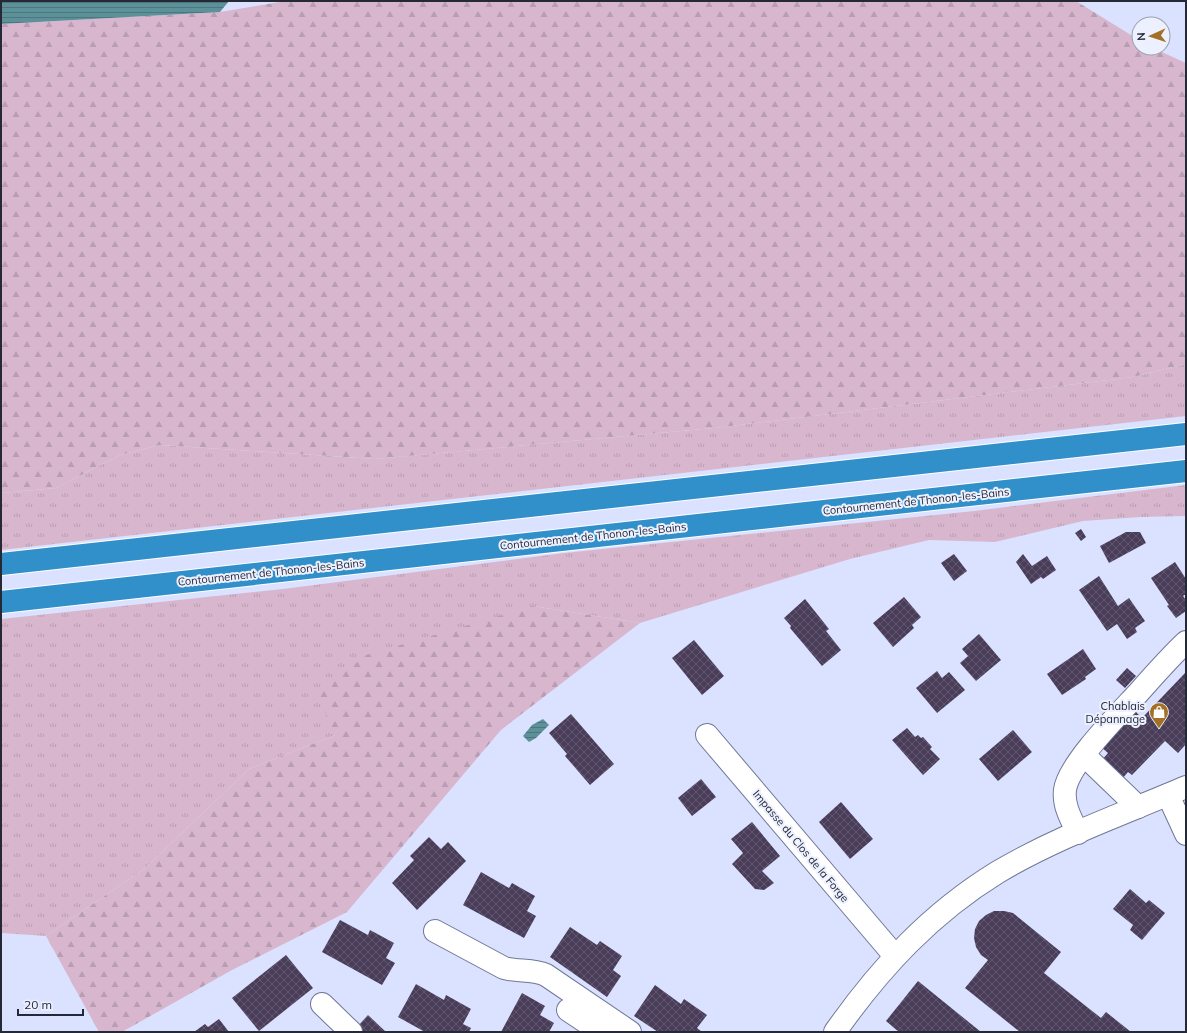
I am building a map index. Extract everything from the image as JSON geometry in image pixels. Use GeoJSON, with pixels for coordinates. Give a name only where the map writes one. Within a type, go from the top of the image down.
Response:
{"type":"FeatureCollection","features":[{"type":"Feature","properties":{"kind":"highway"},"geometry":{"type":"LineString","coordinates":[[1,564],[1186,434]]}},
{"type":"Feature","properties":{"kind":"highway","name":"Contournement de Thonon-les-Bains"},"geometry":{"type":"LineString","coordinates":[[1,602],[1186,471]]}},
{"type":"Feature","properties":{"kind":"street"},"geometry":{"type":"LineString","coordinates":[[1078,833],[1066,806],[1065,798],[1065,788],[1074,768],[1084,754],[1114,720],[1186,642]]}},
{"type":"Feature","properties":{"kind":"street","name":"Impasse du Clos de la Forge"},"geometry":{"type":"LineString","coordinates":[[707,735],[895,956]]}},
{"type":"Feature","properties":{"kind":"street"},"geometry":{"type":"LineString","coordinates":[[1084,754],[1138,807]]}},
{"type":"Feature","properties":{"kind":"street"},"geometry":{"type":"LineString","coordinates":[[835,1032],[872,982],[895,956],[934,919],[977,886],[1025,857],[1177,791],[1186,834]]}},
{"type":"Feature","properties":{"kind":"street"},"geometry":{"type":"LineString","coordinates":[[435,931],[504,968],[540,972],[546,975],[630,1032]]}},
{"type":"Feature","properties":{"kind":"street"},"geometry":{"type":"LineString","coordinates":[[322,1004],[351,1032]]}},
{"type":"Feature","properties":{"kind":"street"},"geometry":{"type":"LineString","coordinates":[[568,1010],[601,1032]]}},
{"type":"Feature","properties":{"kind":"green space"},"geometry":{"type":"Polygon","coordinates":[[[286,1],[1076,1],[1131,35],[1131,56],[1171,56],[1186,63],[1186,364],[1133,377],[714,428],[375,459],[160,445],[120,455],[56,488],[1,493],[1,24],[220,12],[286,1]]]}},
{"type":"Feature","properties":{"kind":"green space"},"geometry":{"type":"Polygon","coordinates":[[[1186,364],[1186,416],[1,550],[1,493],[56,488],[120,455],[160,445],[375,459],[714,428],[1133,377],[1186,364]]]}},
{"type":"Feature","properties":{"kind":"green space"},"geometry":{"type":"Polygon","coordinates":[[[1186,485],[1186,516],[1083,521],[995,542],[929,540],[850,559],[640,623],[533,606],[335,735],[249,769],[144,869],[46,936],[1,933],[1,619],[283,589],[564,553],[974,511],[1186,485]]]}},
{"type":"Feature","properties":{"kind":"green space"},"geometry":{"type":"Polygon","coordinates":[[[533,606],[640,623],[501,730],[347,912],[232,970],[122,1032],[99,1032],[46,936],[144,869],[249,769],[335,735],[317,695],[366,655],[533,606]]]}},
{"type":"Feature","properties":{"kind":"shaded area"},"geometry":{"type":"Polygon","coordinates":[[[1,1],[229,1],[220,12],[1,24],[1,1]]]}},
{"type":"Feature","properties":{"kind":"shaded area"},"geometry":{"type":"Polygon","coordinates":[[[543,719],[549,725],[536,738],[529,742],[523,736],[532,725],[543,719]]]}},
{"type":"Feature","properties":{"kind":"building"},"geometry":{"type":"Polygon","coordinates":[[[1081,529],[1086,537],[1081,541],[1075,533],[1081,529]]]}},
{"type":"Feature","properties":{"kind":"building"},"geometry":{"type":"Polygon","coordinates":[[[1126,532],[1140,532],[1146,543],[1109,563],[1100,546],[1126,532]]]}},
{"type":"Feature","properties":{"kind":"building"},"geometry":{"type":"Polygon","coordinates":[[[954,554],[967,571],[954,581],[941,563],[954,554]]]}},
{"type":"Feature","properties":{"kind":"building"},"geometry":{"type":"Polygon","coordinates":[[[1023,554],[1032,566],[1047,556],[1056,570],[1043,579],[1041,577],[1031,584],[1016,562],[1023,554]]]}},
{"type":"Feature","properties":{"kind":"building"},"geometry":{"type":"Polygon","coordinates":[[[1175,562],[1186,579],[1186,594],[1183,596],[1186,600],[1186,611],[1176,618],[1167,606],[1169,605],[1151,578],[1175,562]]]}},
{"type":"Feature","properties":{"kind":"building"},"geometry":{"type":"Polygon","coordinates":[[[1099,576],[1118,606],[1129,598],[1145,621],[1135,628],[1137,632],[1127,639],[1117,624],[1107,631],[1079,590],[1099,576]]]}},
{"type":"Feature","properties":{"kind":"building"},"geometry":{"type":"Polygon","coordinates":[[[904,597],[921,617],[912,625],[914,628],[893,647],[873,623],[904,597]]]}},
{"type":"Feature","properties":{"kind":"building"},"geometry":{"type":"Polygon","coordinates":[[[805,599],[829,629],[826,631],[841,650],[822,666],[790,628],[791,626],[784,618],[805,599]]]}},
{"type":"Feature","properties":{"kind":"building"},"geometry":{"type":"Polygon","coordinates":[[[979,634],[1001,660],[976,681],[960,663],[968,656],[962,649],[979,634]]]}},
{"type":"Feature","properties":{"kind":"building"},"geometry":{"type":"Polygon","coordinates":[[[694,640],[724,676],[702,695],[672,658],[694,640]]]}},
{"type":"Feature","properties":{"kind":"building"},"geometry":{"type":"Polygon","coordinates":[[[1083,649],[1096,669],[1085,677],[1086,679],[1062,695],[1047,674],[1083,649]]]}},
{"type":"Feature","properties":{"kind":"building"},"geometry":{"type":"Polygon","coordinates":[[[1127,668],[1136,676],[1125,688],[1116,680],[1127,668]]]}},
{"type":"Feature","properties":{"kind":"building"},"geometry":{"type":"Polygon","coordinates":[[[937,671],[942,678],[949,672],[965,690],[937,713],[916,688],[937,671]]]}},
{"type":"Feature","properties":{"kind":"building","name":"Chablais Dépannage"},"geometry":{"type":"Polygon","coordinates":[[[1186,672],[1186,744],[1178,753],[1165,741],[1132,775],[1128,772],[1122,779],[1102,760],[1108,753],[1100,746],[1132,708],[1142,718],[1186,672]]]}},
{"type":"Feature","properties":{"kind":"building"},"geometry":{"type":"Polygon","coordinates":[[[571,714],[614,764],[590,785],[565,756],[567,754],[549,733],[571,714]]]}},
{"type":"Feature","properties":{"kind":"building"},"geometry":{"type":"Polygon","coordinates":[[[907,728],[915,737],[918,735],[921,738],[923,737],[932,747],[930,749],[940,759],[923,775],[892,740],[907,728]]]}},
{"type":"Feature","properties":{"kind":"building"},"geometry":{"type":"Polygon","coordinates":[[[1013,730],[1032,752],[998,781],[979,759],[1013,730]]]}},
{"type":"Feature","properties":{"kind":"building"},"geometry":{"type":"Polygon","coordinates":[[[701,779],[716,797],[692,816],[678,798],[701,779]]]}},
{"type":"Feature","properties":{"kind":"building"},"geometry":{"type":"Polygon","coordinates":[[[841,802],[873,839],[850,859],[819,822],[841,802]]]}},
{"type":"Feature","properties":{"kind":"building"},"geometry":{"type":"Polygon","coordinates":[[[752,822],[780,856],[762,871],[774,883],[764,890],[755,889],[732,864],[743,853],[731,839],[752,822]]]}},
{"type":"Feature","properties":{"kind":"building"},"geometry":{"type":"Polygon","coordinates":[[[429,837],[441,849],[448,842],[466,861],[417,910],[392,883],[414,860],[410,856],[429,837]]]}},
{"type":"Feature","properties":{"kind":"building"},"geometry":{"type":"Polygon","coordinates":[[[481,872],[509,888],[512,883],[535,896],[527,911],[536,916],[524,938],[463,905],[481,872]]]}},
{"type":"Feature","properties":{"kind":"building"},"geometry":{"type":"Polygon","coordinates":[[[1130,889],[1146,903],[1149,900],[1165,913],[1142,940],[1130,930],[1133,925],[1113,909],[1130,889]]]}},
{"type":"Feature","properties":{"kind":"building"},"geometry":{"type":"Polygon","coordinates":[[[994,911],[1013,913],[1061,952],[1044,973],[1101,1018],[1106,1012],[1131,1032],[1020,1032],[965,988],[988,960],[981,955],[976,947],[974,938],[975,929],[979,921],[994,911]]]}},
{"type":"Feature","properties":{"kind":"building"},"geometry":{"type":"Polygon","coordinates":[[[340,920],[368,935],[370,930],[394,943],[386,958],[395,963],[382,985],[322,952],[340,920]]]}},
{"type":"Feature","properties":{"kind":"building"},"geometry":{"type":"Polygon","coordinates":[[[570,927],[597,945],[600,941],[622,956],[613,970],[621,976],[607,997],[550,957],[570,927]]]}},
{"type":"Feature","properties":{"kind":"building"},"geometry":{"type":"Polygon","coordinates":[[[286,955],[313,988],[259,1031],[232,998],[286,955]]]}},
{"type":"Feature","properties":{"kind":"building"},"geometry":{"type":"Polygon","coordinates":[[[918,981],[981,1032],[899,1032],[886,1021],[918,981]]]}},
{"type":"Feature","properties":{"kind":"building"},"geometry":{"type":"Polygon","coordinates":[[[416,984],[444,1000],[446,995],[471,1009],[463,1024],[471,1028],[469,1032],[425,1032],[398,1017],[416,984]]]}},
{"type":"Feature","properties":{"kind":"building"},"geometry":{"type":"Polygon","coordinates":[[[655,985],[681,1004],[684,999],[707,1015],[697,1028],[702,1032],[658,1032],[634,1016],[655,985]]]}},
{"type":"Feature","properties":{"kind":"building"},"geometry":{"type":"Polygon","coordinates":[[[522,993],[545,1006],[540,1015],[554,1023],[549,1032],[501,1032],[522,993]]]}},
{"type":"Feature","properties":{"kind":"building"},"geometry":{"type":"Polygon","coordinates":[[[368,1015],[386,1032],[364,1032],[358,1026],[368,1015]]]}},
{"type":"Feature","properties":{"kind":"building"},"geometry":{"type":"Polygon","coordinates":[[[219,1019],[229,1032],[194,1032],[205,1024],[208,1027],[219,1019]]]}},
{"type":"Feature","properties":{"kind":"place","name":"Chablais Dépannage"},"geometry":{"type":"Point","coordinates":[1159,729]}}]}
